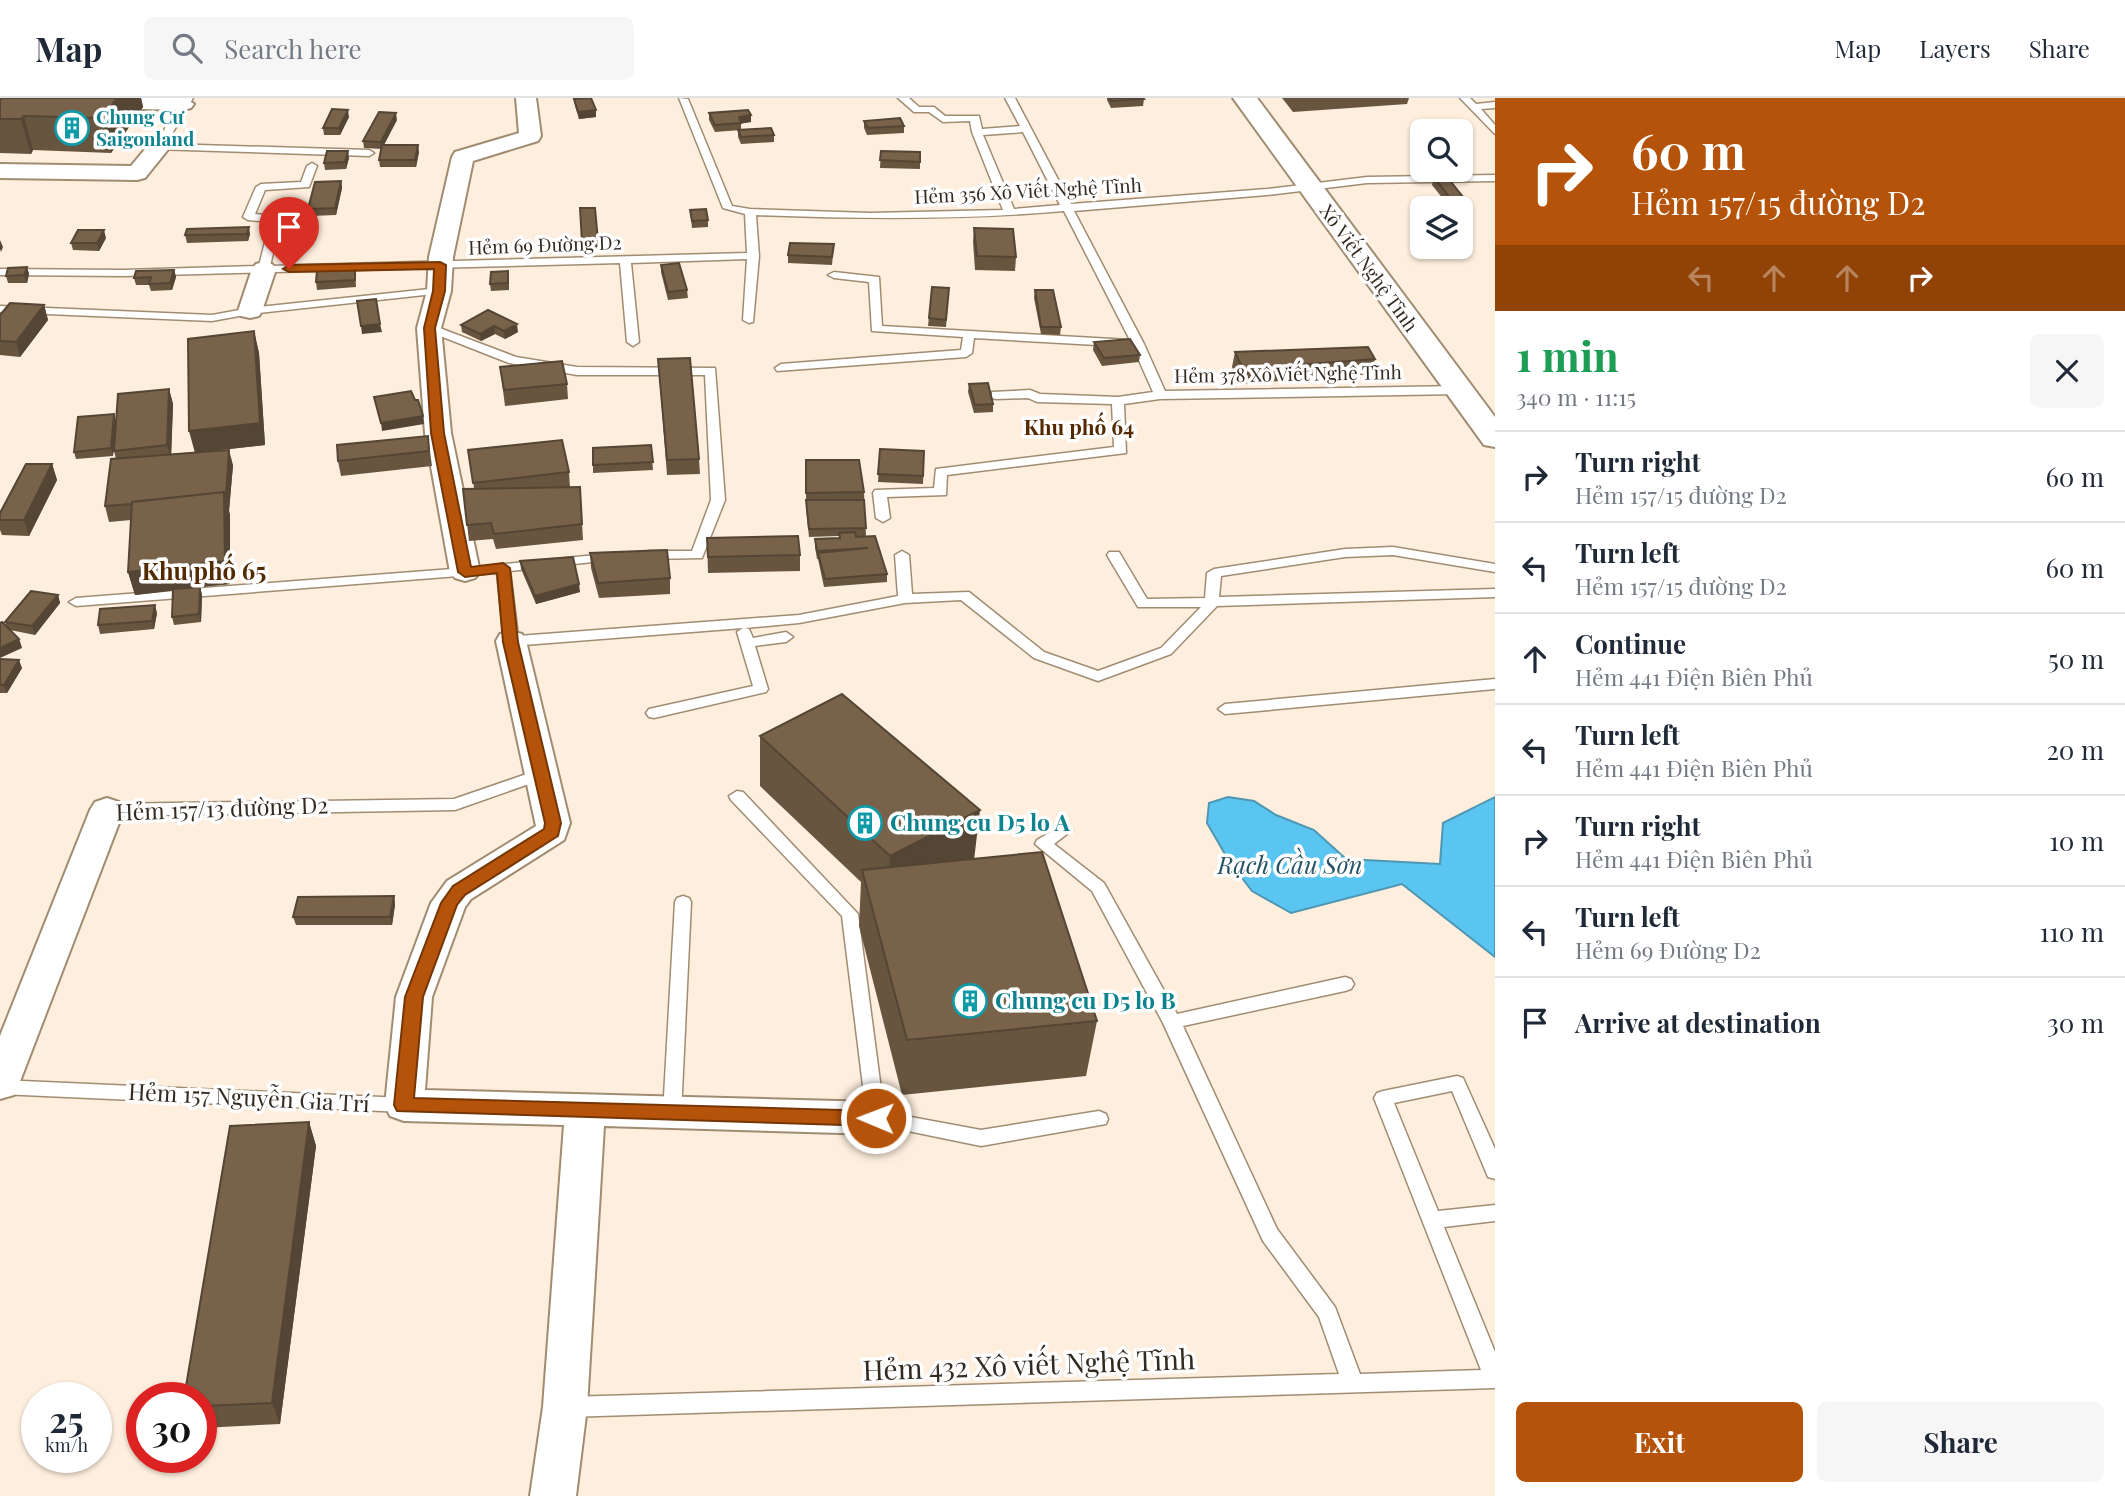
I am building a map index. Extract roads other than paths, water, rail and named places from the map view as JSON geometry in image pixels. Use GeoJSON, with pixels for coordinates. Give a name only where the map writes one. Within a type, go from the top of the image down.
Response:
{"type":"FeatureCollection","features":[{"type":"Feature","properties":{"kind":"main road","name":"Xô Viết Nghệ Tĩnh"},"geometry":{"type":"LineString","coordinates":[[1245,98],[1495,438]]}},
{"type":"Feature","properties":{"kind":"street"},"geometry":{"type":"LineString","coordinates":[[465,572],[438,433],[429,328],[439,291],[440,265],[463,157],[530,136],[526,98]]}},
{"type":"Feature","properties":{"kind":"street"},"geometry":{"type":"LineString","coordinates":[[71,101],[186,101]]}},
{"type":"Feature","properties":{"kind":"street"},"geometry":{"type":"LineString","coordinates":[[0,172],[137,173],[159,147]]}},
{"type":"Feature","properties":{"kind":"street"},"geometry":{"type":"LineString","coordinates":[[250,311],[264,269]]}},
{"type":"Feature","properties":{"kind":"street"},"geometry":{"type":"LineString","coordinates":[[404,1105],[414,997],[449,903],[459,890],[552,832],[553,823],[511,642]]}},
{"type":"Feature","properties":{"kind":"street","name":"Hẻm 157/13 đường D2"},"geometry":{"type":"LineString","coordinates":[[0,1085],[107,810]]}},
{"type":"Feature","properties":{"kind":"street","name":"Hẻm 157 Nguyễn Gia Trí"},"geometry":{"type":"LineString","coordinates":[[404,1105],[876,1118]]}},
{"type":"Feature","properties":{"kind":"street"},"geometry":{"type":"LineString","coordinates":[[552,1496],[565,1407],[585,1112]]}},
{"type":"Feature","properties":{"kind":"lane"},"geometry":{"type":"LineString","coordinates":[[903,98],[918,110],[931,109],[943,120],[975,118],[977,132],[1010,213]]}},
{"type":"Feature","properties":{"kind":"lane"},"geometry":{"type":"LineString","coordinates":[[1010,98],[1138,344],[1160,395]]}},
{"type":"Feature","properties":{"kind":"lane"},"geometry":{"type":"LineString","coordinates":[[1465,98],[1495,131]]}},
{"type":"Feature","properties":{"kind":"lane"},"geometry":{"type":"LineString","coordinates":[[683,99],[728,208],[750,212],[753,256],[749,320]]}},
{"type":"Feature","properties":{"kind":"lane"},"geometry":{"type":"LineString","coordinates":[[186,101],[159,147],[369,153]]}},
{"type":"Feature","properties":{"kind":"lane"},"geometry":{"type":"LineString","coordinates":[[1474,107],[1495,105]]}},
{"type":"Feature","properties":{"kind":"lane"},"geometry":{"type":"LineString","coordinates":[[977,132],[1027,128]]}},
{"type":"Feature","properties":{"kind":"lane"},"geometry":{"type":"LineString","coordinates":[[264,269],[276,219],[248,217],[261,187],[305,185],[312,166]]}},
{"type":"Feature","properties":{"kind":"lane","name":"Hẻm 356 Xô Viết Nghệ Tĩnh"},"geometry":{"type":"LineString","coordinates":[[750,212],[870,216],[979,215],[1267,192],[1367,180],[1495,177]]}},
{"type":"Feature","properties":{"kind":"lane"},"geometry":{"type":"LineString","coordinates":[[978,228],[979,215]]}},
{"type":"Feature","properties":{"kind":"lane","name":"Hẻm 69 Đường D2"},"geometry":{"type":"LineString","coordinates":[[0,272],[264,269],[753,256]]}},
{"type":"Feature","properties":{"kind":"lane"},"geometry":{"type":"LineString","coordinates":[[625,260],[633,342]]}},
{"type":"Feature","properties":{"kind":"lane"},"geometry":{"type":"LineString","coordinates":[[834,275],[874,279],[876,328],[1138,344]]}},
{"type":"Feature","properties":{"kind":"lane"},"geometry":{"type":"LineString","coordinates":[[0,309],[212,318],[250,311],[439,291]]}},
{"type":"Feature","properties":{"kind":"lane"},"geometry":{"type":"LineString","coordinates":[[76,602],[465,572],[597,556],[697,555],[718,500],[711,371],[577,371],[513,360],[429,328]]}},
{"type":"Feature","properties":{"kind":"lane"},"geometry":{"type":"LineString","coordinates":[[781,368],[966,353],[969,334]]}},
{"type":"Feature","properties":{"kind":"lane","name":"Hẻm 378 Xô Viết Nghệ Tĩnh"},"geometry":{"type":"LineString","coordinates":[[996,395],[1030,394],[1037,398],[1118,401],[1160,395],[1459,390]]}},
{"type":"Feature","properties":{"kind":"lane"},"geometry":{"type":"LineString","coordinates":[[883,518],[880,493],[941,492],[942,472],[1121,450],[1118,401]]}},
{"type":"Feature","properties":{"kind":"lane"},"geometry":{"type":"LineString","coordinates":[[503,568],[511,642],[799,619],[905,599],[964,595],[1038,655],[1098,676],[1166,651],[1212,603],[1214,573],[1345,553],[1393,551],[1495,569]]}},
{"type":"Feature","properties":{"kind":"lane"},"geometry":{"type":"LineString","coordinates":[[902,555],[905,599]]}},
{"type":"Feature","properties":{"kind":"lane"},"geometry":{"type":"LineString","coordinates":[[1114,555],[1143,604],[1495,593]]}},
{"type":"Feature","properties":{"kind":"lane"},"geometry":{"type":"LineString","coordinates":[[654,713],[761,689],[741,623]]}},
{"type":"Feature","properties":{"kind":"lane"},"geometry":{"type":"LineString","coordinates":[[747,643],[786,637]]}},
{"type":"Feature","properties":{"kind":"lane"},"geometry":{"type":"LineString","coordinates":[[1225,709],[1495,684]]}},
{"type":"Feature","properties":{"kind":"lane","name":"Hẻm 157/13 đường D2"},"geometry":{"type":"LineString","coordinates":[[107,810],[455,804],[541,774]]}},
{"type":"Feature","properties":{"kind":"lane"},"geometry":{"type":"LineString","coordinates":[[737,796],[850,914],[876,1118],[981,1138],[1099,1119]]}},
{"type":"Feature","properties":{"kind":"lane"},"geometry":{"type":"LineString","coordinates":[[1064,830],[1043,844],[1098,887],[1172,1022],[1270,1235],[1328,1313],[1353,1383]]}},
{"type":"Feature","properties":{"kind":"lane"},"geometry":{"type":"LineString","coordinates":[[672,1114],[683,902]]}},
{"type":"Feature","properties":{"kind":"lane"},"geometry":{"type":"LineString","coordinates":[[1172,1022],[1345,984]]}},
{"type":"Feature","properties":{"kind":"lane"},"geometry":{"type":"LineString","coordinates":[[1495,1171],[1457,1083],[1383,1098],[1495,1379]]}},
{"type":"Feature","properties":{"kind":"lane","name":"Hẻm 157 Nguyễn Gia Trí"},"geometry":{"type":"LineString","coordinates":[[0,1085],[404,1105]]}},
{"type":"Feature","properties":{"kind":"lane"},"geometry":{"type":"LineString","coordinates":[[1432,1220],[1495,1213]]}},
{"type":"Feature","properties":{"kind":"lane","name":"Hẻm 432 Xô viết Nghệ Tĩnh"},"geometry":{"type":"LineString","coordinates":[[565,1407],[1495,1379]]}},
{"type":"Feature","properties":{"kind":"water","name":"Rạch Cầu Sơn"},"geometry":{"type":"Polygon","coordinates":[[[1228,797],[1254,801],[1276,815],[1314,830],[1346,859],[1440,864],[1443,823],[1495,797],[1495,957],[1402,884],[1291,913],[1252,891],[1229,861],[1207,823],[1209,803],[1228,797]]]}},
{"type":"Feature","properties":{"kind":"place","name":"Chung Cư Saigonland"},"geometry":{"type":"Point","coordinates":[72,128]}},
{"type":"Feature","properties":{"kind":"place","name":"Chung cu D5 lo A"},"geometry":{"type":"Point","coordinates":[865,823]}},
{"type":"Feature","properties":{"kind":"place","name":"Chung cu D5 lo B"},"geometry":{"type":"Point","coordinates":[970,1001]}},
{"type":"Feature","properties":{"kind":"district","name":"Khu phố 64"},"geometry":{"type":"Point","coordinates":[1079,428]}},
{"type":"Feature","properties":{"kind":"district","name":"Khu phố 65"},"geometry":{"type":"Point","coordinates":[204,572]}}]}
